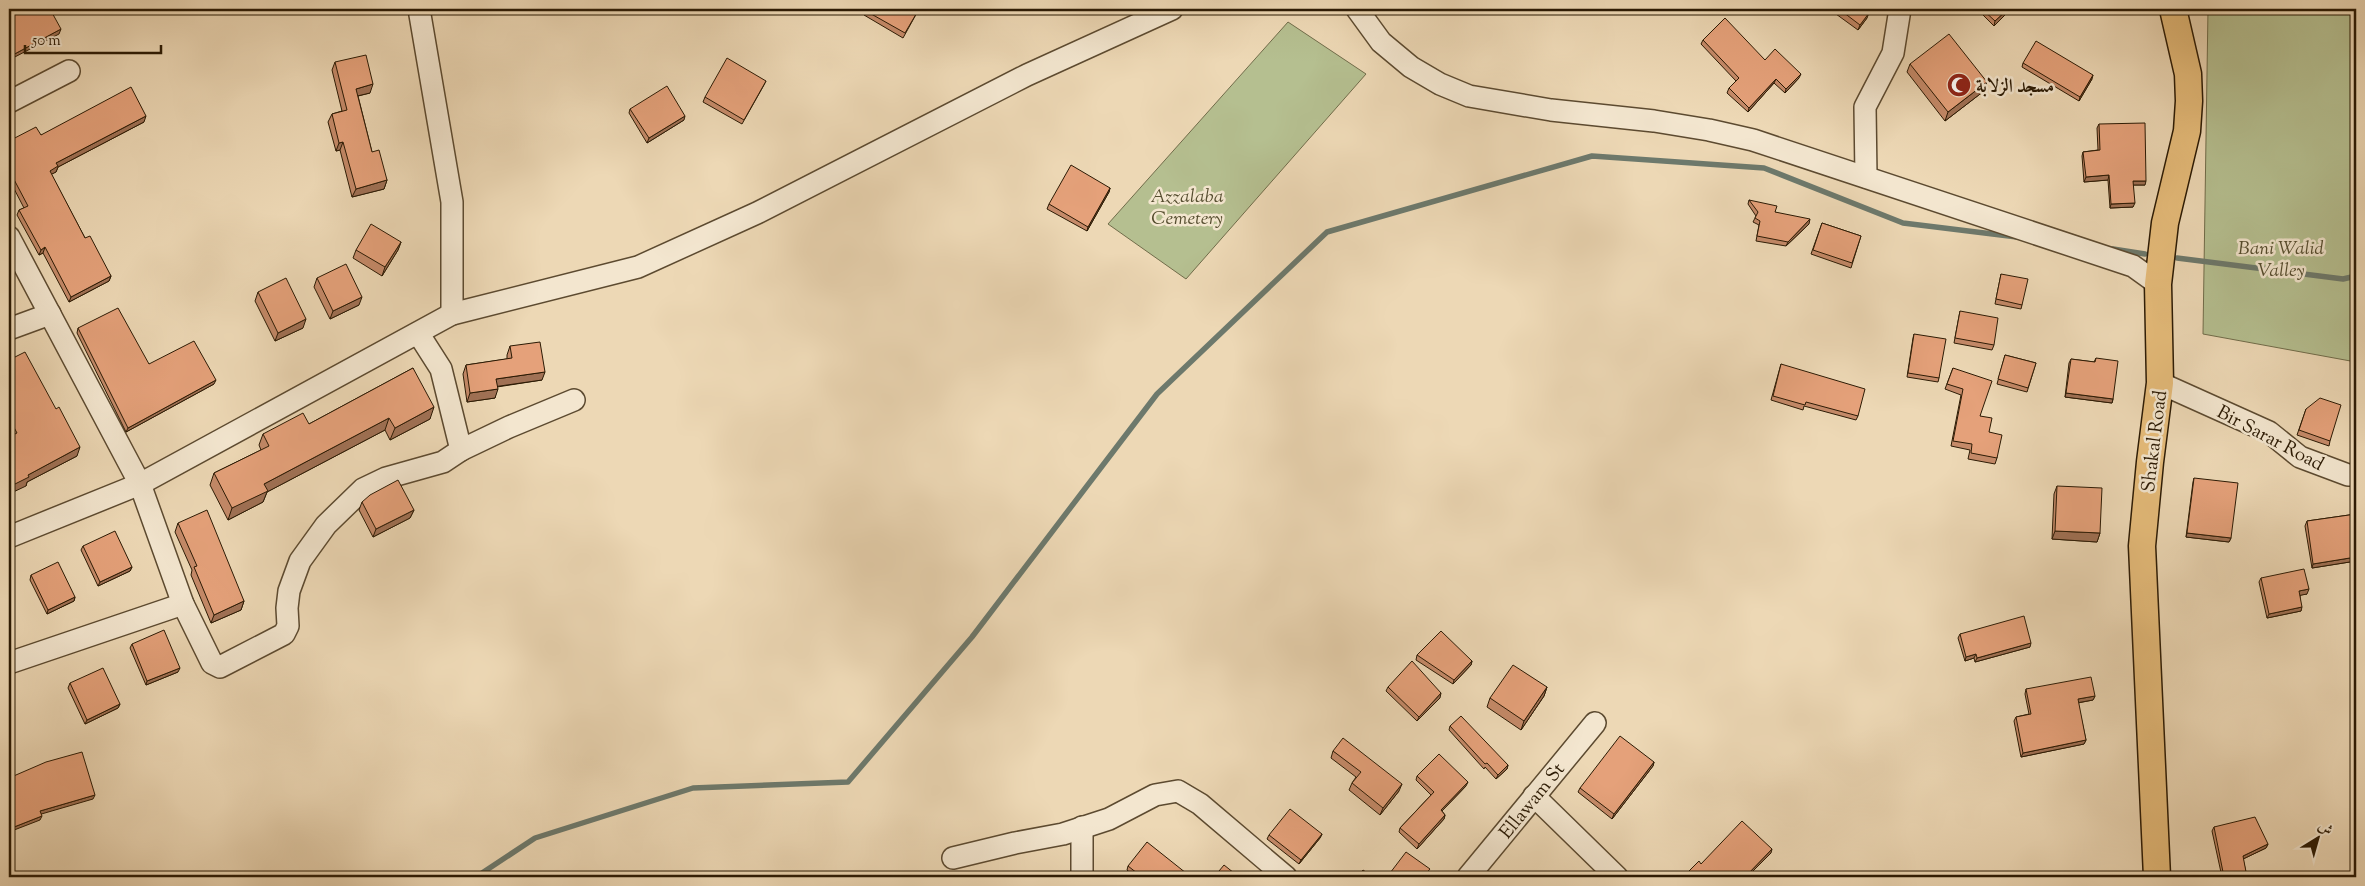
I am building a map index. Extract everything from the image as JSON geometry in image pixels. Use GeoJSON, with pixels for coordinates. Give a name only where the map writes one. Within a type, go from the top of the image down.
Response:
{"type":"FeatureCollection","features":[{"type":"Feature","properties":{"kind":"main road","name":"Shakal Road"},"geometry":{"type":"LineString","coordinates":[[2157,877],[2142,546],[2160,383],[2158,284],[2165,223],[2187,131],[2189,101],[2188,74],[2173,9]]}},
{"type":"Feature","properties":{"kind":"street"},"geometry":{"type":"LineString","coordinates":[[419,9],[452,202],[452,314]]}},
{"type":"Feature","properties":{"kind":"street"},"geometry":{"type":"LineString","coordinates":[[9,537],[140,484],[452,314],[638,267],[757,213],[1027,75],[1172,9]]}},
{"type":"Feature","properties":{"kind":"street"},"geometry":{"type":"LineString","coordinates":[[1357,9],[1382,42],[1411,67],[1440,84],[1470,96],[1551,110],[1654,121],[1709,130],[1753,140],[2133,266],[2158,284]]}},
{"type":"Feature","properties":{"kind":"street"},"geometry":{"type":"LineString","coordinates":[[1866,177],[1865,107],[1893,53],[1900,9]]}},
{"type":"Feature","properties":{"kind":"street"},"geometry":{"type":"LineString","coordinates":[[9,102],[68,71]]}},
{"type":"Feature","properties":{"kind":"street"},"geometry":{"type":"LineString","coordinates":[[9,237],[140,484],[183,604],[212,663],[217,667],[281,638],[288,626],[287,608],[289,591],[300,561],[339,511],[363,489],[386,478],[436,464],[508,427],[574,400]]}},
{"type":"Feature","properties":{"kind":"street"},"geometry":{"type":"LineString","coordinates":[[9,329],[50,314]]}},
{"type":"Feature","properties":{"kind":"street"},"geometry":{"type":"LineString","coordinates":[[418,333],[441,369],[461,450]]}},
{"type":"Feature","properties":{"kind":"street","name":"Bir Sarar Road"},"geometry":{"type":"LineString","coordinates":[[2160,383],[2269,432],[2300,457],[2348,475],[2356,475]]}},
{"type":"Feature","properties":{"kind":"street"},"geometry":{"type":"LineString","coordinates":[[9,663],[183,604]]}},
{"type":"Feature","properties":{"kind":"street","name":"Ellawam St"},"geometry":{"type":"LineString","coordinates":[[1468,877],[1595,723]]}},
{"type":"Feature","properties":{"kind":"street"},"geometry":{"type":"LineString","coordinates":[[953,858],[1016,842],[1063,834],[1109,818],[1155,795],[1178,791],[1200,804],[1286,877]]}},
{"type":"Feature","properties":{"kind":"street"},"geometry":{"type":"LineString","coordinates":[[1534,796],[1617,877]]}},
{"type":"Feature","properties":{"kind":"street"},"geometry":{"type":"LineString","coordinates":[[1082,827],[1082,877]]}},
{"type":"Feature","properties":{"kind":"green space","name":"Bani Walid Valley"},"geometry":{"type":"Polygon","coordinates":[[[2208,9],[2356,9],[2356,362],[2203,334],[2208,9]]]}},
{"type":"Feature","properties":{"kind":"green space","name":"Azzalaba Cemetery"},"geometry":{"type":"Polygon","coordinates":[[[1288,22],[1366,74],[1186,279],[1108,224],[1288,22]]]}},
{"type":"Feature","properties":{"kind":"building"},"geometry":{"type":"Polygon","coordinates":[[[9,9],[50,9],[61,29],[9,57],[9,9]]]}},
{"type":"Feature","properties":{"kind":"building"},"geometry":{"type":"Polygon","coordinates":[[[867,9],[919,9],[905,33],[866,11],[867,9]]]}},
{"type":"Feature","properties":{"kind":"building"},"geometry":{"type":"Polygon","coordinates":[[[1839,9],[1863,9],[1869,13],[1860,25],[1839,9]]]}},
{"type":"Feature","properties":{"kind":"building"},"geometry":{"type":"Polygon","coordinates":[[[1982,9],[2008,9],[1995,21],[1982,9]]]}},
{"type":"Feature","properties":{"kind":"building"},"geometry":{"type":"Polygon","coordinates":[[[1725,18],[1765,60],[1775,49],[1801,74],[1786,89],[1776,79],[1749,108],[1729,88],[1739,78],[1703,40],[1725,18]]]}},
{"type":"Feature","properties":{"kind":"building"},"geometry":{"type":"Polygon","coordinates":[[[1949,34],[1987,82],[1948,112],[1910,64],[1949,34]]]}},
{"type":"Feature","properties":{"kind":"building"},"geometry":{"type":"Polygon","coordinates":[[[2036,41],[2093,75],[2080,97],[2023,63],[2036,41]]]}},
{"type":"Feature","properties":{"kind":"building"},"geometry":{"type":"Polygon","coordinates":[[[366,55],[373,84],[356,89],[372,152],[379,150],[387,180],[356,189],[343,142],[339,143],[332,114],[347,110],[335,62],[366,55]]]}},
{"type":"Feature","properties":{"kind":"building"},"geometry":{"type":"Polygon","coordinates":[[[727,58],[766,81],[744,120],[705,97],[727,58]]]}},
{"type":"Feature","properties":{"kind":"building"},"geometry":{"type":"Polygon","coordinates":[[[667,86],[685,116],[649,138],[630,109],[667,86]]]}},
{"type":"Feature","properties":{"kind":"building"},"geometry":{"type":"Polygon","coordinates":[[[131,87],[146,116],[56,163],[58,166],[50,171],[85,238],[90,236],[111,276],[71,297],[45,247],[41,250],[19,210],[28,206],[9,170],[9,141],[36,127],[41,135],[131,87]]]}},
{"type":"Feature","properties":{"kind":"building"},"geometry":{"type":"Polygon","coordinates":[[[2145,123],[2146,181],[2133,181],[2135,203],[2111,204],[2109,175],[2086,177],[2083,152],[2100,150],[2099,124],[2145,123]]]}},
{"type":"Feature","properties":{"kind":"building"},"geometry":{"type":"Polygon","coordinates":[[[1071,165],[1110,188],[1088,227],[1049,204],[1071,165]]]}},
{"type":"Feature","properties":{"kind":"building"},"geometry":{"type":"Polygon","coordinates":[[[1749,200],[1777,206],[1775,212],[1810,219],[1788,242],[1757,236],[1760,221],[1755,218],[1758,212],[1749,200]]]}},
{"type":"Feature","properties":{"kind":"building"},"geometry":{"type":"Polygon","coordinates":[[[1822,223],[1861,236],[1852,263],[1813,250],[1822,223]]]}},
{"type":"Feature","properties":{"kind":"building"},"geometry":{"type":"Polygon","coordinates":[[[371,224],[401,242],[385,267],[356,250],[371,224]]]}},
{"type":"Feature","properties":{"kind":"building"},"geometry":{"type":"Polygon","coordinates":[[[346,264],[362,297],[333,311],[317,278],[346,264]]]}},
{"type":"Feature","properties":{"kind":"building"},"geometry":{"type":"Polygon","coordinates":[[[2001,274],[2028,279],[2022,305],[1996,299],[2001,274]]]}},
{"type":"Feature","properties":{"kind":"building"},"geometry":{"type":"Polygon","coordinates":[[[286,278],[306,319],[278,333],[258,292],[286,278]]]}},
{"type":"Feature","properties":{"kind":"building"},"geometry":{"type":"Polygon","coordinates":[[[118,308],[149,364],[194,341],[216,380],[128,428],[78,328],[118,308]]]}},
{"type":"Feature","properties":{"kind":"building"},"geometry":{"type":"Polygon","coordinates":[[[1960,311],[1998,318],[1994,345],[1955,338],[1960,311]]]}},
{"type":"Feature","properties":{"kind":"building"},"geometry":{"type":"Polygon","coordinates":[[[1914,334],[1946,339],[1939,378],[1908,373],[1914,334]]]}},
{"type":"Feature","properties":{"kind":"building"},"geometry":{"type":"Polygon","coordinates":[[[540,342],[545,372],[496,379],[498,389],[470,393],[466,365],[512,358],[510,346],[540,342]]]}},
{"type":"Feature","properties":{"kind":"building"},"geometry":{"type":"Polygon","coordinates":[[[25,352],[56,409],[59,407],[80,447],[9,487],[9,437],[17,433],[9,418],[9,360],[25,352]]]}},
{"type":"Feature","properties":{"kind":"building"},"geometry":{"type":"Polygon","coordinates":[[[2005,355],[2036,363],[2028,388],[1998,379],[2005,355]]]}},
{"type":"Feature","properties":{"kind":"building"},"geometry":{"type":"Polygon","coordinates":[[[2096,358],[2118,361],[2113,399],[2066,393],[2071,359],[2095,362],[2096,358]]]}},
{"type":"Feature","properties":{"kind":"building"},"geometry":{"type":"Polygon","coordinates":[[[1781,364],[1865,389],[1858,416],[1806,402],[1805,405],[1773,396],[1781,364]]]}},
{"type":"Feature","properties":{"kind":"building"},"geometry":{"type":"Polygon","coordinates":[[[413,368],[434,407],[395,428],[389,418],[264,484],[268,491],[232,508],[214,473],[269,446],[263,434],[303,413],[309,424],[413,368]]]}},
{"type":"Feature","properties":{"kind":"building"},"geometry":{"type":"Polygon","coordinates":[[[1953,368],[1992,381],[1980,416],[1992,418],[1989,432],[2002,435],[1997,458],[1971,453],[1972,444],[1953,441],[1963,389],[1947,384],[1953,368]]]}},
{"type":"Feature","properties":{"kind":"building"},"geometry":{"type":"Polygon","coordinates":[[[2320,398],[2341,405],[2330,441],[2299,430],[2306,409],[2320,398]]]}},
{"type":"Feature","properties":{"kind":"building"},"geometry":{"type":"Polygon","coordinates":[[[2194,478],[2238,483],[2231,538],[2187,533],[2194,478]]]}},
{"type":"Feature","properties":{"kind":"building"},"geometry":{"type":"Polygon","coordinates":[[[398,480],[414,510],[376,529],[362,502],[370,495],[398,480]]]}},
{"type":"Feature","properties":{"kind":"building"},"geometry":{"type":"Polygon","coordinates":[[[2057,486],[2102,488],[2100,533],[2055,531],[2057,486]]]}},
{"type":"Feature","properties":{"kind":"building"},"geometry":{"type":"Polygon","coordinates":[[[207,510],[244,601],[214,615],[194,567],[197,566],[178,523],[207,510]]]}},
{"type":"Feature","properties":{"kind":"building"},"geometry":{"type":"Polygon","coordinates":[[[2356,514],[2356,557],[2313,564],[2307,521],[2356,514]]]}},
{"type":"Feature","properties":{"kind":"building"},"geometry":{"type":"Polygon","coordinates":[[[115,531],[132,567],[100,582],[83,546],[115,531]]]}},
{"type":"Feature","properties":{"kind":"building"},"geometry":{"type":"Polygon","coordinates":[[[58,562],[75,597],[48,610],[31,575],[58,562]]]}},
{"type":"Feature","properties":{"kind":"building"},"geometry":{"type":"Polygon","coordinates":[[[2304,569],[2309,589],[2299,591],[2302,607],[2269,614],[2261,578],[2304,569]]]}},
{"type":"Feature","properties":{"kind":"building"},"geometry":{"type":"Polygon","coordinates":[[[2024,616],[2031,643],[1977,658],[1976,654],[1966,657],[1960,634],[2024,616]]]}},
{"type":"Feature","properties":{"kind":"building"},"geometry":{"type":"Polygon","coordinates":[[[164,630],[180,668],[147,681],[132,644],[164,630]]]}},
{"type":"Feature","properties":{"kind":"building"},"geometry":{"type":"Polygon","coordinates":[[[1441,631],[1472,661],[1454,680],[1417,655],[1441,631]]]}},
{"type":"Feature","properties":{"kind":"building"},"geometry":{"type":"Polygon","coordinates":[[[1412,661],[1441,693],[1419,717],[1388,687],[1412,661]]]}},
{"type":"Feature","properties":{"kind":"building"},"geometry":{"type":"Polygon","coordinates":[[[1513,665],[1547,687],[1524,721],[1490,698],[1513,665]]]}},
{"type":"Feature","properties":{"kind":"building"},"geometry":{"type":"Polygon","coordinates":[[[103,668],[120,704],[87,720],[70,683],[103,668]]]}},
{"type":"Feature","properties":{"kind":"building"},"geometry":{"type":"Polygon","coordinates":[[[2091,677],[2095,696],[2078,699],[2086,740],[2023,753],[2016,717],[2031,714],[2026,689],[2091,677]]]}},
{"type":"Feature","properties":{"kind":"building"},"geometry":{"type":"Polygon","coordinates":[[[1461,716],[1508,765],[1498,775],[1487,763],[1485,764],[1450,726],[1461,716]]]}},
{"type":"Feature","properties":{"kind":"building"},"geometry":{"type":"Polygon","coordinates":[[[1620,736],[1654,762],[1614,814],[1580,788],[1620,736]]]}},
{"type":"Feature","properties":{"kind":"building"},"geometry":{"type":"Polygon","coordinates":[[[1343,738],[1402,784],[1383,808],[1352,783],[1361,772],[1333,751],[1343,738]]]}},
{"type":"Feature","properties":{"kind":"building"},"geometry":{"type":"Polygon","coordinates":[[[82,752],[95,795],[40,811],[42,816],[9,829],[9,778],[46,762],[82,752]]]}},
{"type":"Feature","properties":{"kind":"building"},"geometry":{"type":"Polygon","coordinates":[[[1439,754],[1468,782],[1441,810],[1445,815],[1419,844],[1400,828],[1434,792],[1417,776],[1439,754]]]}},
{"type":"Feature","properties":{"kind":"building"},"geometry":{"type":"Polygon","coordinates":[[[1290,809],[1322,834],[1301,860],[1269,835],[1290,809]]]}},
{"type":"Feature","properties":{"kind":"building"},"geometry":{"type":"Polygon","coordinates":[[[2255,817],[2268,844],[2243,856],[2247,877],[2224,877],[2214,827],[2255,817]]]}},
{"type":"Feature","properties":{"kind":"building"},"geometry":{"type":"Polygon","coordinates":[[[1742,821],[1772,849],[1745,877],[1683,877],[1699,861],[1701,864],[1742,821]]]}},
{"type":"Feature","properties":{"kind":"building"},"geometry":{"type":"Polygon","coordinates":[[[1147,842],[1191,877],[1142,877],[1128,866],[1147,842]]]}},
{"type":"Feature","properties":{"kind":"building"},"geometry":{"type":"Polygon","coordinates":[[[1406,852],[1430,869],[1423,877],[1387,877],[1406,852]]]}},
{"type":"Feature","properties":{"kind":"building"},"geometry":{"type":"Polygon","coordinates":[[[1224,865],[1239,877],[1214,877],[1224,865]]]}},
{"type":"Feature","properties":{"kind":"building"},"geometry":{"type":"Polygon","coordinates":[[[1363,870],[1373,877],[1357,877],[1363,870]]]}},
{"type":"Feature","properties":{"kind":"waterway"},"geometry":{"type":"LineString","coordinates":[[476,877],[535,838],[693,788],[848,782],[972,637],[1157,394],[1327,232],[1592,156],[1764,168],[1903,223],[2017,237]]}},
{"type":"Feature","properties":{"kind":"waterway"},"geometry":{"type":"LineString","coordinates":[[2113,249],[2145,254]]}},
{"type":"Feature","properties":{"kind":"waterway"},"geometry":{"type":"LineString","coordinates":[[2177,258],[2343,279],[2356,276]]}},
{"type":"Feature","properties":{"kind":"place","name":"مسجد الزلابة"},"geometry":{"type":"Point","coordinates":[1959,85]}}]}
